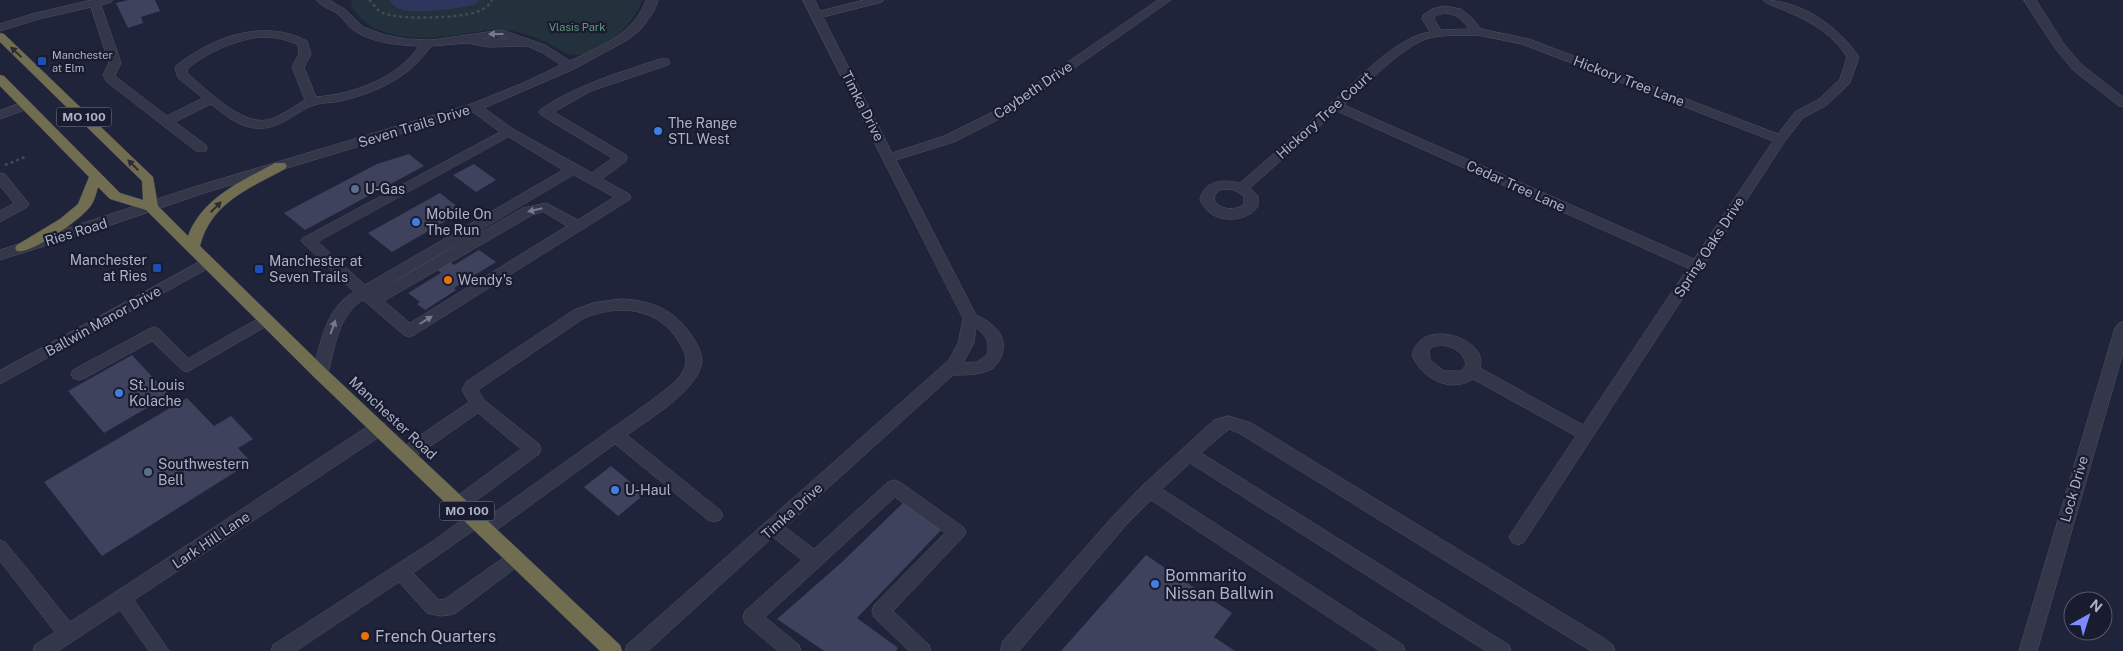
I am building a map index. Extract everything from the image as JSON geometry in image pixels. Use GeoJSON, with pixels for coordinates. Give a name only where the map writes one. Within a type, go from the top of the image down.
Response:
{"type":"FeatureCollection","features":[{"type":"Feature","properties":{"kind":"highway","name":"MO 100"},"geometry":{"type":"LineString","coordinates":[[0,36],[148,180],[151,207]]}},
{"type":"Feature","properties":{"kind":"highway","name":"Manchester Road"},"geometry":{"type":"LineString","coordinates":[[0,79],[115,196],[151,207],[320,373],[613,651]]}},
{"type":"Feature","properties":{"kind":"highway"},"geometry":{"type":"LineString","coordinates":[[192,248],[198,228],[219,203],[280,166]]}},
{"type":"Feature","properties":{"kind":"highway"},"geometry":{"type":"LineString","coordinates":[[22,248],[64,222],[84,206],[96,176]]}},
{"type":"Feature","properties":{"kind":"street"},"geometry":{"type":"LineString","coordinates":[[0,28],[75,6],[95,4],[107,0]]}},
{"type":"Feature","properties":{"kind":"street"},"geometry":{"type":"LineString","coordinates":[[322,0],[343,12],[359,29],[372,36],[405,42],[467,39],[492,45],[522,42],[545,50],[570,66]]}},
{"type":"Feature","properties":{"kind":"street"},"geometry":{"type":"LineString","coordinates":[[343,12],[345,0]]}},
{"type":"Feature","properties":{"kind":"street","name":"Seven Trails Drive"},"geometry":{"type":"LineString","coordinates":[[151,207],[199,190],[475,107],[570,66],[625,37],[638,26],[648,11],[652,0]]}},
{"type":"Feature","properties":{"kind":"street","name":"Timka Drive"},"geometry":{"type":"LineString","coordinates":[[634,651],[774,528],[955,364],[966,343],[970,319],[890,158],[808,0]]}},
{"type":"Feature","properties":{"kind":"street"},"geometry":{"type":"LineString","coordinates":[[816,15],[878,0]]}},
{"type":"Feature","properties":{"kind":"street","name":"Caybeth Drive"},"geometry":{"type":"LineString","coordinates":[[890,158],[949,139],[983,124],[1005,111],[1165,0]]}},
{"type":"Feature","properties":{"kind":"street","name":"Spring Oaks Drive"},"geometry":{"type":"LineString","coordinates":[[1518,537],[1780,139],[1799,115],[1823,102],[1846,80],[1853,57],[1844,44],[1802,13],[1769,0]]}},
{"type":"Feature","properties":{"kind":"street"},"geometry":{"type":"LineString","coordinates":[[2030,0],[2059,46],[2077,67],[2123,103]]}},
{"type":"Feature","properties":{"kind":"street"},"geometry":{"type":"LineString","coordinates":[[95,4],[115,63],[109,75],[111,78],[201,148]]}},
{"type":"Feature","properties":{"kind":"street"},"geometry":{"type":"LineString","coordinates":[[1438,34],[1428,19],[1429,15],[1440,10],[1462,14],[1471,21],[1477,32]]}},
{"type":"Feature","properties":{"kind":"street","name":"Hickory Tree Lane"},"geometry":{"type":"LineString","coordinates":[[1408,44],[1424,36],[1477,32],[1525,41],[1780,139]]}},
{"type":"Feature","properties":{"kind":"street"},"geometry":{"type":"LineString","coordinates":[[311,101],[298,68],[305,54],[303,44],[294,36],[274,33],[251,34],[202,53],[188,61],[181,68],[182,75],[242,121],[268,124],[283,118],[311,101],[331,99],[380,84],[400,74],[414,62],[428,42]]}},
{"type":"Feature","properties":{"kind":"street","name":"Hickory Tree Court"},"geometry":{"type":"LineString","coordinates":[[1242,188],[1336,106],[1366,77],[1408,44]]}},
{"type":"Feature","properties":{"kind":"street"},"geometry":{"type":"LineString","coordinates":[[593,179],[621,158],[545,112],[561,101],[623,75],[664,62]]}},
{"type":"Feature","properties":{"kind":"street"},"geometry":{"type":"LineString","coordinates":[[166,121],[212,99]]}},
{"type":"Feature","properties":{"kind":"street"},"geometry":{"type":"LineString","coordinates":[[0,115],[26,105]]}},
{"type":"Feature","properties":{"kind":"street","name":"Cedar Tree Lane"},"geometry":{"type":"LineString","coordinates":[[1336,106],[1696,266]]}},
{"type":"Feature","properties":{"kind":"street"},"geometry":{"type":"LineString","coordinates":[[475,107],[509,132],[572,170],[593,179],[624,197],[409,330],[368,297],[308,241],[509,132]]}},
{"type":"Feature","properties":{"kind":"street"},"geometry":{"type":"LineString","coordinates":[[368,297],[572,170]]}},
{"type":"Feature","properties":{"kind":"street"},"geometry":{"type":"LineString","coordinates":[[0,177],[22,204],[0,218]]}},
{"type":"Feature","properties":{"kind":"street","name":"Ries Road"},"geometry":{"type":"LineString","coordinates":[[0,255],[151,207]]}},
{"type":"Feature","properties":{"kind":"street"},"geometry":{"type":"LineString","coordinates":[[320,373],[336,319],[348,302],[368,297],[528,211],[546,207],[578,226]]}},
{"type":"Feature","properties":{"kind":"street","name":"Ballwin Manor Drive"},"geometry":{"type":"LineString","coordinates":[[0,378],[207,264]]}},
{"type":"Feature","properties":{"kind":"street"},"geometry":{"type":"LineString","coordinates":[[280,651],[400,571],[480,524],[615,434],[678,388],[689,372],[694,360],[689,345],[680,331],[660,315],[643,306],[617,303],[597,306],[579,314],[472,386],[470,390],[478,404],[533,449],[459,504]]}},
{"type":"Feature","properties":{"kind":"street"},"geometry":{"type":"LineString","coordinates":[[949,369],[973,368],[987,365],[994,358],[997,346],[992,333],[982,324],[970,319]]}},
{"type":"Feature","properties":{"kind":"street"},"geometry":{"type":"LineString","coordinates":[[79,374],[154,333],[187,366],[266,320]]}},
{"type":"Feature","properties":{"kind":"street","name":"Lock Drive"},"geometry":{"type":"LineString","coordinates":[[2028,651],[2123,328]]}},
{"type":"Feature","properties":{"kind":"street"},"geometry":{"type":"LineString","coordinates":[[1472,371],[1586,434]]}},
{"type":"Feature","properties":{"kind":"street"},"geometry":{"type":"LineString","coordinates":[[406,454],[478,404]]}},
{"type":"Feature","properties":{"kind":"street"},"geometry":{"type":"LineString","coordinates":[[1008,651],[1113,527],[1149,490],[1220,425],[1229,422],[1245,428],[1590,639],[1606,651]]}},
{"type":"Feature","properties":{"kind":"street","name":"Lark Hill Lane"},"geometry":{"type":"LineString","coordinates":[[42,651],[379,428]]}},
{"type":"Feature","properties":{"kind":"street"},"geometry":{"type":"LineString","coordinates":[[615,434],[714,515]]}},
{"type":"Feature","properties":{"kind":"street"},"geometry":{"type":"LineString","coordinates":[[1189,454],[1502,651]]}},
{"type":"Feature","properties":{"kind":"street"},"geometry":{"type":"LineString","coordinates":[[792,651],[752,617],[894,487],[957,532],[881,611],[922,651]]}},
{"type":"Feature","properties":{"kind":"street"},"geometry":{"type":"LineString","coordinates":[[1149,490],[1396,651]]}},
{"type":"Feature","properties":{"kind":"street"},"geometry":{"type":"LineString","coordinates":[[774,528],[815,560]]}},
{"type":"Feature","properties":{"kind":"street"},"geometry":{"type":"LineString","coordinates":[[0,548],[68,634]]}},
{"type":"Feature","properties":{"kind":"street"},"geometry":{"type":"LineString","coordinates":[[400,571],[434,607],[449,607],[516,558]]}},
{"type":"Feature","properties":{"kind":"street"},"geometry":{"type":"LineString","coordinates":[[122,598],[160,651]]}},
{"type":"Feature","properties":{"kind":"path"},"geometry":{"type":"LineString","coordinates":[[369,0],[374,2],[382,13],[437,16],[473,13],[485,8],[492,0]]}},
{"type":"Feature","properties":{"kind":"path"},"geometry":{"type":"LineString","coordinates":[[0,167],[25,157]]}},
{"type":"Feature","properties":{"kind":"green space","name":"Vlasis Park"},"geometry":{"type":"Polygon","coordinates":[[[351,0],[642,0],[639,9],[632,19],[614,37],[592,51],[572,55],[538,39],[505,30],[489,30],[425,38],[398,36],[374,28],[362,19],[357,15],[351,0]]]}},
{"type":"Feature","properties":{"kind":"water"},"geometry":{"type":"Polygon","coordinates":[[[389,0],[478,0],[476,4],[469,6],[413,11],[397,8],[389,0]]]}},
{"type":"Feature","properties":{"kind":"building"},"geometry":{"type":"Polygon","coordinates":[[[128,0],[155,0],[160,11],[141,17],[143,23],[128,28],[116,3],[128,0]]]}},
{"type":"Feature","properties":{"kind":"building","name":"U-Gas"},"geometry":{"type":"Polygon","coordinates":[[[409,154],[424,166],[305,230],[284,213],[377,164],[409,154]]]}},
{"type":"Feature","properties":{"kind":"building"},"geometry":{"type":"Polygon","coordinates":[[[474,164],[496,180],[476,192],[453,175],[474,164]]]}},
{"type":"Feature","properties":{"kind":"building","name":"Mobile On The Run"},"geometry":{"type":"Polygon","coordinates":[[[440,193],[463,211],[392,252],[368,233],[440,193]]]}},
{"type":"Feature","properties":{"kind":"building","name":"Wendy's"},"geometry":{"type":"Polygon","coordinates":[[[479,250],[496,262],[454,288],[456,290],[425,310],[417,304],[420,302],[408,293],[441,273],[438,270],[450,262],[454,265],[479,250]]]}},
{"type":"Feature","properties":{"kind":"building","name":"St. Louis Kolache"},"geometry":{"type":"Polygon","coordinates":[[[132,355],[169,395],[104,433],[68,391],[132,355]]]}},
{"type":"Feature","properties":{"kind":"building","name":"Southwestern Bell"},"geometry":{"type":"Polygon","coordinates":[[[187,398],[214,426],[231,416],[253,439],[238,448],[251,462],[102,556],[44,482],[187,398]]]}},
{"type":"Feature","properties":{"kind":"building","name":"U-Haul"},"geometry":{"type":"Polygon","coordinates":[[[611,466],[645,494],[618,516],[584,487],[611,466]]]}},
{"type":"Feature","properties":{"kind":"building"},"geometry":{"type":"Polygon","coordinates":[[[904,502],[942,529],[857,618],[898,648],[896,651],[824,651],[777,619],[842,562],[904,502]]]}},
{"type":"Feature","properties":{"kind":"building","name":"Bommarito Nissan Ballwin"},"geometry":{"type":"Polygon","coordinates":[[[1146,555],[1232,613],[1214,637],[1235,651],[1061,651],[1146,555]]]}},
{"type":"Feature","properties":{"kind":"place","name":"Manchester at Elm"},"geometry":{"type":"Point","coordinates":[42,61]}},
{"type":"Feature","properties":{"kind":"place","name":"The Range STL West"},"geometry":{"type":"Point","coordinates":[658,131]}},
{"type":"Feature","properties":{"kind":"place","name":"U-Gas"},"geometry":{"type":"Point","coordinates":[355,189]}},
{"type":"Feature","properties":{"kind":"place","name":"Mobile On The Run"},"geometry":{"type":"Point","coordinates":[416,222]}},
{"type":"Feature","properties":{"kind":"place","name":"Manchester at Ries"},"geometry":{"type":"Point","coordinates":[157,268]}},
{"type":"Feature","properties":{"kind":"place","name":"Manchester at Seven Trails"},"geometry":{"type":"Point","coordinates":[259,269]}},
{"type":"Feature","properties":{"kind":"place","name":"Wendy's"},"geometry":{"type":"Point","coordinates":[448,280]}},
{"type":"Feature","properties":{"kind":"place","name":"St. Louis Kolache"},"geometry":{"type":"Point","coordinates":[119,393]}},
{"type":"Feature","properties":{"kind":"place","name":"Southwestern Bell"},"geometry":{"type":"Point","coordinates":[148,472]}},
{"type":"Feature","properties":{"kind":"place","name":"U-Haul"},"geometry":{"type":"Point","coordinates":[615,490]}},
{"type":"Feature","properties":{"kind":"place","name":"Bommarito Nissan Ballwin"},"geometry":{"type":"Point","coordinates":[1155,584]}},
{"type":"Feature","properties":{"kind":"place","name":"French Quarters"},"geometry":{"type":"Point","coordinates":[365,636]}}]}
